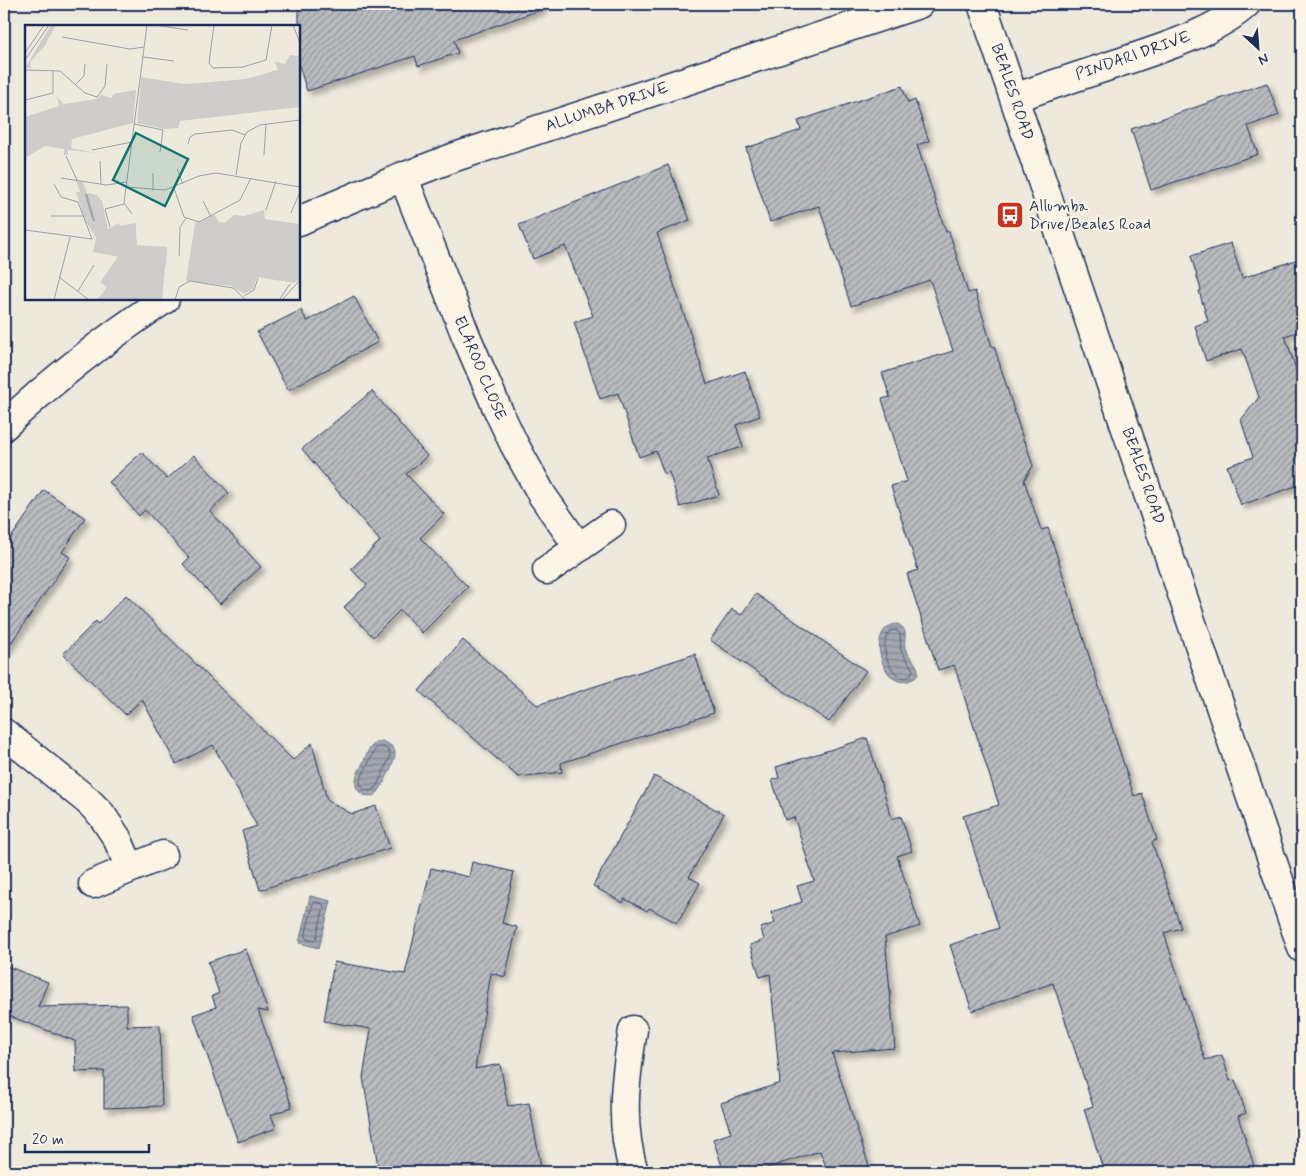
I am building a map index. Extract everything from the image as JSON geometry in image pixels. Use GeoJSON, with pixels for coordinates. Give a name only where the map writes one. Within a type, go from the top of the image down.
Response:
{"type":"FeatureCollection","features":[{"type":"Feature","properties":{"kind":"street","name":"ALLUMBA DRIVE"},"geometry":{"type":"LineString","coordinates":[[300,221],[403,176],[521,135],[919,4]]}},
{"type":"Feature","properties":{"kind":"street","name":"BEALES ROAD"},"geometry":{"type":"LineString","coordinates":[[982,4],[1302,948]]}},
{"type":"Feature","properties":{"kind":"street","name":"PINDARI DRIVE"},"geometry":{"type":"LineString","coordinates":[[1014,98],[1188,38],[1217,24],[1246,4]]}},
{"type":"Feature","properties":{"kind":"street","name":"ELAROO CLOSE"},"geometry":{"type":"LineString","coordinates":[[403,176],[466,336],[497,408],[542,495],[578,548]]}},
{"type":"Feature","properties":{"kind":"street"},"geometry":{"type":"LineString","coordinates":[[4,426],[46,388],[99,346],[164,300]]}},
{"type":"Feature","properties":{"kind":"street"},"geometry":{"type":"LineString","coordinates":[[547,570],[611,525]]}},
{"type":"Feature","properties":{"kind":"street"},"geometry":{"type":"LineString","coordinates":[[4,733],[88,801],[101,814],[117,838],[130,868]]}},
{"type":"Feature","properties":{"kind":"street"},"geometry":{"type":"LineString","coordinates":[[93,884],[163,855]]}},
{"type":"Feature","properties":{"kind":"street"},"geometry":{"type":"LineString","coordinates":[[633,1030],[626,1071],[624,1108],[625,1133],[634,1172]]}},
{"type":"Feature","properties":{"kind":"water"},"geometry":{"type":"Polygon","coordinates":[[[898,624],[904,629],[905,648],[918,670],[915,678],[908,681],[898,681],[890,676],[880,656],[882,634],[888,627],[898,624]]]}},
{"type":"Feature","properties":{"kind":"water"},"geometry":{"type":"Polygon","coordinates":[[[381,741],[393,748],[395,756],[378,793],[368,796],[364,795],[357,788],[356,779],[370,748],[381,741]]]}},
{"type":"Feature","properties":{"kind":"water"},"geometry":{"type":"Polygon","coordinates":[[[310,896],[331,901],[319,948],[299,943],[310,896]]]}},
{"type":"Feature","properties":{"kind":"building"},"geometry":{"type":"Polygon","coordinates":[[[299,4],[542,4],[543,9],[454,40],[458,53],[418,66],[415,56],[307,91],[300,69],[299,4]]]}},
{"type":"Feature","properties":{"kind":"building"},"geometry":{"type":"Polygon","coordinates":[[[1267,83],[1279,115],[1248,126],[1258,154],[1151,190],[1131,129],[1267,83]]]}},
{"type":"Feature","properties":{"kind":"building"},"geometry":{"type":"Polygon","coordinates":[[[902,86],[908,103],[915,100],[929,141],[917,145],[946,232],[949,231],[968,293],[975,291],[1033,466],[1024,480],[1041,530],[1048,528],[1134,796],[1142,793],[1157,840],[1152,842],[1181,928],[1164,933],[1205,1060],[1222,1055],[1230,1081],[1235,1080],[1246,1113],[1238,1116],[1256,1172],[1104,1172],[1084,1109],[1093,1106],[1053,983],[972,1011],[950,945],[999,928],[963,816],[999,805],[954,665],[938,670],[907,574],[918,570],[891,486],[907,481],[882,399],[890,397],[882,373],[953,351],[930,280],[851,306],[819,206],[770,222],[746,148],[801,130],[798,121],[902,86]]]}},
{"type":"Feature","properties":{"kind":"building"},"geometry":{"type":"Polygon","coordinates":[[[668,165],[690,220],[657,233],[707,384],[745,371],[760,416],[736,425],[743,447],[707,458],[719,495],[680,507],[669,472],[664,474],[656,451],[639,457],[618,393],[600,399],[574,322],[593,316],[565,246],[533,259],[519,225],[668,165]]]}},
{"type":"Feature","properties":{"kind":"building"},"geometry":{"type":"Polygon","coordinates":[[[1231,243],[1242,278],[1302,258],[1302,330],[1285,336],[1302,387],[1302,484],[1241,505],[1227,466],[1253,457],[1241,420],[1259,397],[1242,349],[1206,361],[1195,326],[1208,321],[1191,256],[1231,243]]]}},
{"type":"Feature","properties":{"kind":"building"},"geometry":{"type":"Polygon","coordinates":[[[354,296],[378,342],[288,390],[257,332],[301,310],[307,321],[354,296]]]}},
{"type":"Feature","properties":{"kind":"building"},"geometry":{"type":"Polygon","coordinates":[[[372,391],[427,456],[406,474],[444,514],[420,538],[468,587],[422,633],[400,610],[373,637],[344,607],[367,585],[351,569],[380,541],[302,449],[372,391]]]}},
{"type":"Feature","properties":{"kind":"building"},"geometry":{"type":"Polygon","coordinates":[[[142,452],[167,479],[194,455],[229,493],[210,511],[261,567],[220,604],[183,564],[189,558],[145,510],[139,516],[109,482],[142,452]]]}},
{"type":"Feature","properties":{"kind":"building"},"geometry":{"type":"Polygon","coordinates":[[[44,490],[85,518],[62,552],[70,557],[4,653],[4,548],[44,490]]]}},
{"type":"Feature","properties":{"kind":"building"},"geometry":{"type":"Polygon","coordinates":[[[756,594],[866,671],[829,722],[710,640],[732,609],[741,615],[756,594]]]}},
{"type":"Feature","properties":{"kind":"building"},"geometry":{"type":"Polygon","coordinates":[[[126,595],[293,760],[312,743],[327,800],[352,814],[376,806],[390,848],[260,890],[242,831],[257,826],[213,745],[176,764],[142,699],[126,715],[63,654],[96,621],[98,624],[126,595]]]}},
{"type":"Feature","properties":{"kind":"building"},"geometry":{"type":"Polygon","coordinates":[[[463,640],[537,705],[695,654],[714,713],[561,763],[562,772],[518,777],[419,691],[463,640]]]}},
{"type":"Feature","properties":{"kind":"building"},"geometry":{"type":"Polygon","coordinates":[[[867,738],[892,819],[901,816],[912,851],[897,856],[920,926],[885,937],[895,1048],[832,1053],[871,1172],[828,1172],[820,1151],[754,1172],[724,1172],[713,1139],[731,1133],[721,1103],[780,1083],[770,974],[760,977],[750,945],[764,940],[761,928],[775,923],[771,912],[802,902],[797,886],[814,881],[794,817],[785,820],[772,780],[779,778],[776,767],[867,738]]]}},
{"type":"Feature","properties":{"kind":"building"},"geometry":{"type":"Polygon","coordinates":[[[654,776],[724,814],[689,877],[700,883],[677,923],[649,908],[647,911],[625,899],[623,903],[593,886],[654,776]]]}},
{"type":"Feature","properties":{"kind":"building"},"geometry":{"type":"Polygon","coordinates":[[[472,862],[514,872],[502,923],[517,927],[505,977],[491,973],[475,1069],[500,1064],[508,1106],[529,1103],[542,1172],[379,1172],[363,1077],[371,1029],[324,1021],[334,962],[405,974],[431,868],[469,877],[472,862]]]}},
{"type":"Feature","properties":{"kind":"building"},"geometry":{"type":"Polygon","coordinates":[[[246,949],[268,1012],[258,1010],[292,1107],[271,1115],[276,1128],[238,1142],[193,1015],[216,1007],[212,996],[219,993],[208,962],[246,949]]]}},
{"type":"Feature","properties":{"kind":"building"},"geometry":{"type":"Polygon","coordinates":[[[4,965],[48,982],[38,1007],[127,1005],[127,1026],[160,1025],[162,1106],[104,1108],[104,1071],[76,1072],[75,1041],[4,1014],[4,965]]]}},
{"type":"Feature","properties":{"kind":"place","name":"Allumba Drive/Beales Road"},"geometry":{"type":"Point","coordinates":[1010,215]}}]}
